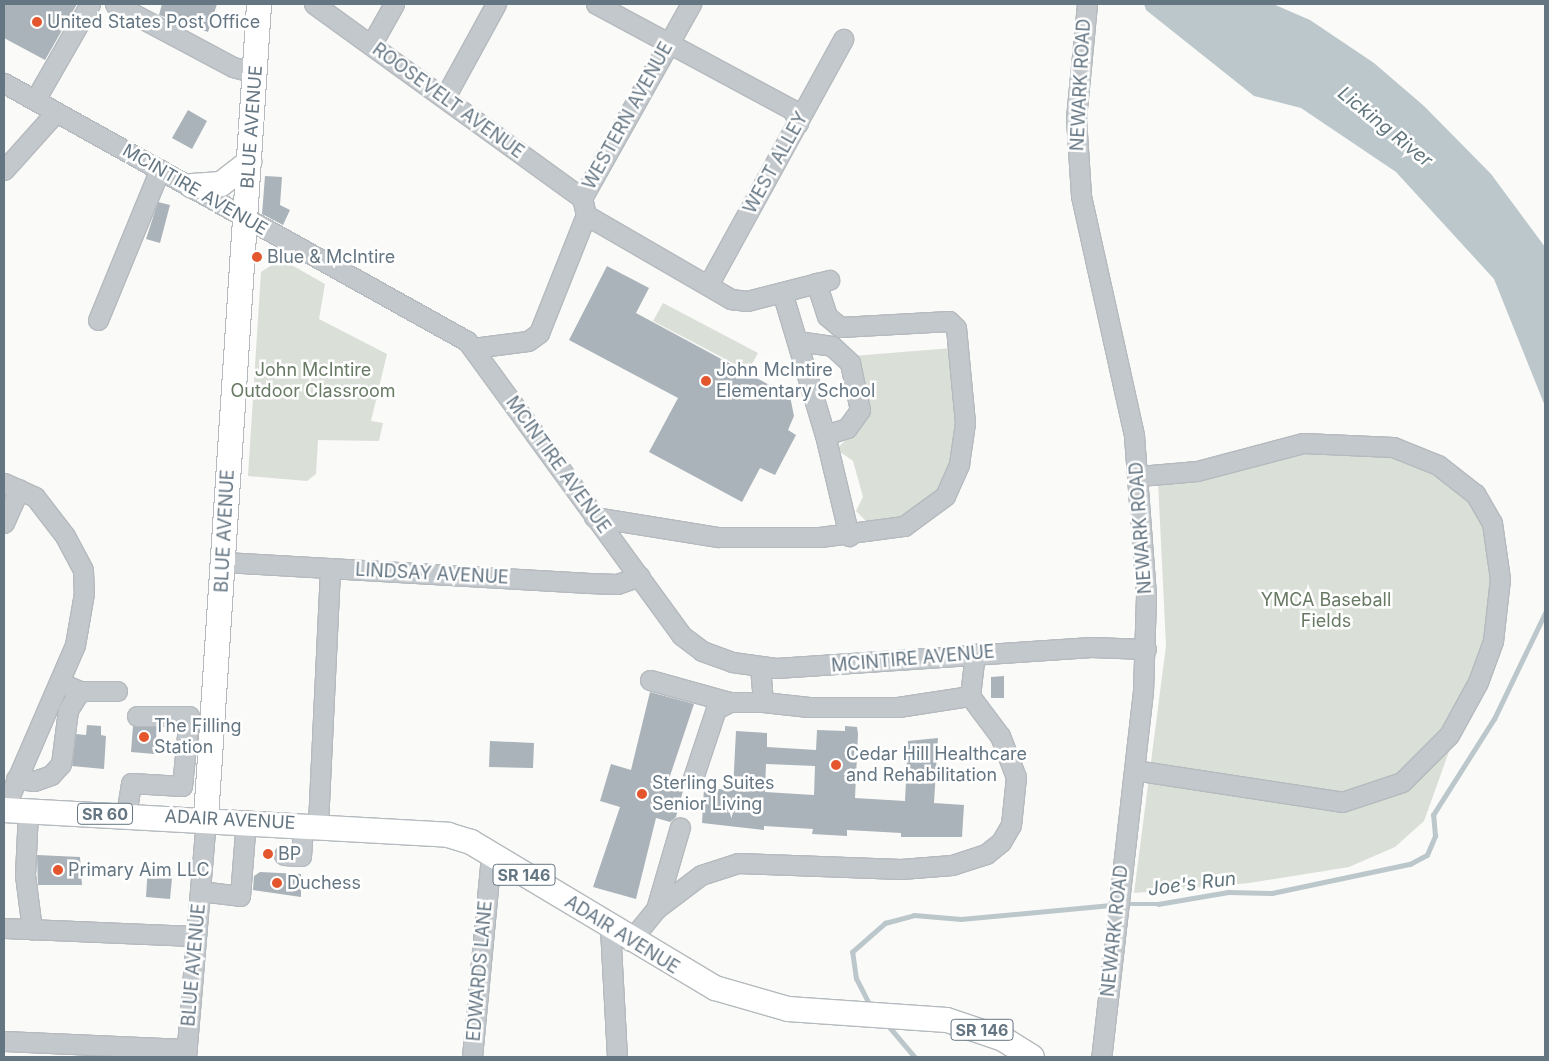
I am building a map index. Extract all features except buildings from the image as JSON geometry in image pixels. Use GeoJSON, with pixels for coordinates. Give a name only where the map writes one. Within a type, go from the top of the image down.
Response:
{"type":"FeatureCollection","features":[{"type":"Feature","properties":{"kind":"main road","name":"BLUE AVENUE"},"geometry":{"type":"LineString","coordinates":[[206,818],[259,4]]}},
{"type":"Feature","properties":{"kind":"main road"},"geometry":{"type":"LineString","coordinates":[[192,186],[221,184],[249,162]]}},
{"type":"Feature","properties":{"kind":"main road","name":"ADAIR AVENUE"},"geometry":{"type":"LineString","coordinates":[[4,809],[246,820],[448,835],[492,855],[630,940],[715,988],[756,1002],[818,1012],[926,1017],[977,1028],[1032,1057]]}},
{"type":"Feature","properties":{"kind":"street"},"geometry":{"type":"LineString","coordinates":[[35,100],[90,4]]}},
{"type":"Feature","properties":{"kind":"street"},"geometry":{"type":"LineString","coordinates":[[115,4],[233,67],[256,73]]}},
{"type":"Feature","properties":{"kind":"street","name":"ROOSEVELT AVENUE"},"geometry":{"type":"LineString","coordinates":[[314,4],[445,97],[584,207],[731,299],[747,301],[822,282],[827,316],[840,327],[949,320],[956,328],[965,423],[959,464],[945,496],[904,526],[849,536]]}},
{"type":"Feature","properties":{"kind":"street"},"geometry":{"type":"LineString","coordinates":[[371,45],[394,4]]}},
{"type":"Feature","properties":{"kind":"street"},"geometry":{"type":"LineString","coordinates":[[445,97],[496,4]]}},
{"type":"Feature","properties":{"kind":"street"},"geometry":{"type":"LineString","coordinates":[[596,4],[667,46],[793,110],[798,123]]}},
{"type":"Feature","properties":{"kind":"street","name":"WESTERN AVENUE"},"geometry":{"type":"LineString","coordinates":[[473,348],[528,341],[539,333],[584,207],[667,46],[691,4]]}},
{"type":"Feature","properties":{"kind":"street","name":"NEWARK ROAD"},"geometry":{"type":"LineString","coordinates":[[1087,4],[1076,118],[1081,196],[1134,436],[1139,476],[1146,649],[1101,1057]]}},
{"type":"Feature","properties":{"kind":"street","name":"WEST ALLEY"},"geometry":{"type":"LineString","coordinates":[[708,285],[843,40]]}},
{"type":"Feature","properties":{"kind":"street","name":"MCINTIRE AVENUE"},"geometry":{"type":"LineString","coordinates":[[4,83],[192,186],[246,221],[468,341],[681,635],[702,651],[760,667],[826,667],[975,654],[1091,647],[1146,649]]}},
{"type":"Feature","properties":{"kind":"street"},"geometry":{"type":"LineString","coordinates":[[4,170],[56,112]]}},
{"type":"Feature","properties":{"kind":"street"},"geometry":{"type":"LineString","coordinates":[[98,320],[160,169]]}},
{"type":"Feature","properties":{"kind":"street"},"geometry":{"type":"LineString","coordinates":[[594,517],[718,537],[849,536],[825,434],[782,292]]}},
{"type":"Feature","properties":{"kind":"street"},"geometry":{"type":"LineString","coordinates":[[797,341],[832,346],[850,363],[860,410],[848,428],[825,434]]}},
{"type":"Feature","properties":{"kind":"street"},"geometry":{"type":"LineString","coordinates":[[1134,770],[1342,802],[1402,782],[1438,750],[1474,690],[1493,641],[1500,579],[1492,523],[1475,494],[1438,464],[1402,449],[1375,444],[1303,443],[1197,471],[1139,476]]}},
{"type":"Feature","properties":{"kind":"street"},"geometry":{"type":"LineString","coordinates":[[4,523],[11,486],[34,497],[64,536],[83,570],[82,614],[58,681],[4,809]]}},
{"type":"Feature","properties":{"kind":"street","name":"LINDSAY AVENUE"},"geometry":{"type":"LineString","coordinates":[[224,562],[617,584],[640,576]]}},
{"type":"Feature","properties":{"kind":"street"},"geometry":{"type":"LineString","coordinates":[[284,855],[300,856],[311,824],[330,568]]}},
{"type":"Feature","properties":{"kind":"street"},"geometry":{"type":"LineString","coordinates":[[630,940],[656,909],[701,874],[738,862],[901,869],[952,865],[986,854],[1002,842],[1011,825],[1016,777],[1000,736],[970,696],[975,654]]}},
{"type":"Feature","properties":{"kind":"street"},"geometry":{"type":"LineString","coordinates":[[760,667],[763,702]]}},
{"type":"Feature","properties":{"kind":"street"},"geometry":{"type":"LineString","coordinates":[[650,680],[730,702],[763,702],[859,708],[970,696]]}},
{"type":"Feature","properties":{"kind":"street"},"geometry":{"type":"LineString","coordinates":[[58,681],[80,691],[117,691]]}},
{"type":"Feature","properties":{"kind":"street"},"geometry":{"type":"LineString","coordinates":[[16,780],[34,781],[51,775],[61,764],[68,710],[80,691]]}},
{"type":"Feature","properties":{"kind":"street"},"geometry":{"type":"LineString","coordinates":[[693,778],[716,709],[730,702]]}},
{"type":"Feature","properties":{"kind":"street"},"geometry":{"type":"LineString","coordinates":[[47,706],[68,710]]}},
{"type":"Feature","properties":{"kind":"street"},"geometry":{"type":"LineString","coordinates":[[126,815],[131,783],[182,786],[184,771],[188,716],[137,716]]}},
{"type":"Feature","properties":{"kind":"street"},"geometry":{"type":"LineString","coordinates":[[188,724],[213,725]]}},
{"type":"Feature","properties":{"kind":"street"},"geometry":{"type":"LineString","coordinates":[[184,771],[210,771]]}},
{"type":"Feature","properties":{"kind":"street"},"geometry":{"type":"LineString","coordinates":[[28,811],[25,874],[32,930]]}},
{"type":"Feature","properties":{"kind":"street","name":"BLUE AVENUE"},"geometry":{"type":"LineString","coordinates":[[186,1053],[206,818]]}},
{"type":"Feature","properties":{"kind":"street"},"geometry":{"type":"LineString","coordinates":[[200,891],[240,896],[246,820]]}},
{"type":"Feature","properties":{"kind":"street"},"geometry":{"type":"LineString","coordinates":[[656,909],[680,827]]}},
{"type":"Feature","properties":{"kind":"street","name":"EDWARDS LANE"},"geometry":{"type":"LineString","coordinates":[[472,1057],[492,855]]}},
{"type":"Feature","properties":{"kind":"street"},"geometry":{"type":"LineString","coordinates":[[4,928],[196,936]]}},
{"type":"Feature","properties":{"kind":"street"},"geometry":{"type":"LineString","coordinates":[[610,928],[618,1057]]}},
{"type":"Feature","properties":{"kind":"street"},"geometry":{"type":"LineString","coordinates":[[4,1041],[186,1053]]}},
{"type":"Feature","properties":{"kind":"green space","name":"John McIntire Outdoor Classroom"},"geometry":{"type":"Polygon","coordinates":[[[281,259],[325,284],[319,319],[387,354],[371,421],[383,423],[379,441],[318,440],[316,474],[307,481],[248,476],[261,272],[281,259]]]}},
{"type":"Feature","properties":{"kind":"green space"},"geometry":{"type":"Polygon","coordinates":[[[663,303],[758,353],[748,371],[653,321],[663,303]]]}},
{"type":"Feature","properties":{"kind":"green space"},"geometry":{"type":"Polygon","coordinates":[[[952,348],[956,448],[937,492],[898,519],[870,525],[856,511],[863,497],[853,461],[836,449],[854,433],[853,356],[952,348]]]}},
{"type":"Feature","properties":{"kind":"green space","name":"YMCA Baseball Fields"},"geometry":{"type":"Polygon","coordinates":[[[1375,448],[1452,480],[1479,506],[1492,538],[1488,643],[1424,821],[1395,847],[1349,867],[1249,883],[1134,893],[1166,646],[1158,481],[1277,451],[1375,448]]]}},
{"type":"Feature","properties":{"kind":"water","name":"Licking River"},"geometry":{"type":"Polygon","coordinates":[[[1144,4],[1273,4],[1310,20],[1374,63],[1424,106],[1491,174],[1545,247],[1545,406],[1494,279],[1396,172],[1301,108],[1254,96],[1146,10],[1144,4]]]}},
{"type":"Feature","properties":{"kind":"waterway","name":"Joe's Run"},"geometry":{"type":"LineString","coordinates":[[1123,904],[1158,904],[1228,892],[1272,893],[1410,864],[1427,855],[1435,836],[1433,815],[1494,719],[1545,613]]}},
{"type":"Feature","properties":{"kind":"waterway","name":"Joe's Run"},"geometry":{"type":"LineString","coordinates":[[870,1006],[856,979],[852,952],[885,923],[914,915],[961,919],[1113,905]]}},
{"type":"Feature","properties":{"kind":"waterway","name":"Joe's Run"},"geometry":{"type":"LineString","coordinates":[[887,1024],[915,1057]]}},
{"type":"Feature","properties":{"kind":"place","name":"United States Post Office"},"geometry":{"type":"Point","coordinates":[37,22]}},
{"type":"Feature","properties":{"kind":"place","name":"Blue & McIntire"},"geometry":{"type":"Point","coordinates":[257,257]}},
{"type":"Feature","properties":{"kind":"place","name":"John McIntire Elementary School"},"geometry":{"type":"Point","coordinates":[706,381]}},
{"type":"Feature","properties":{"kind":"place","name":"The Filling Station"},"geometry":{"type":"Point","coordinates":[144,737]}},
{"type":"Feature","properties":{"kind":"place","name":"Cedar Hill Healthcare and Rehabilitation"},"geometry":{"type":"Point","coordinates":[836,765]}},
{"type":"Feature","properties":{"kind":"place","name":"Sterling Suites Senior Living"},"geometry":{"type":"Point","coordinates":[642,794]}},
{"type":"Feature","properties":{"kind":"place","name":"BP"},"geometry":{"type":"Point","coordinates":[268,854]}},
{"type":"Feature","properties":{"kind":"place","name":"Primary Aim LLC"},"geometry":{"type":"Point","coordinates":[58,870]}},
{"type":"Feature","properties":{"kind":"place","name":"Duchess"},"geometry":{"type":"Point","coordinates":[277,883]}}]}
